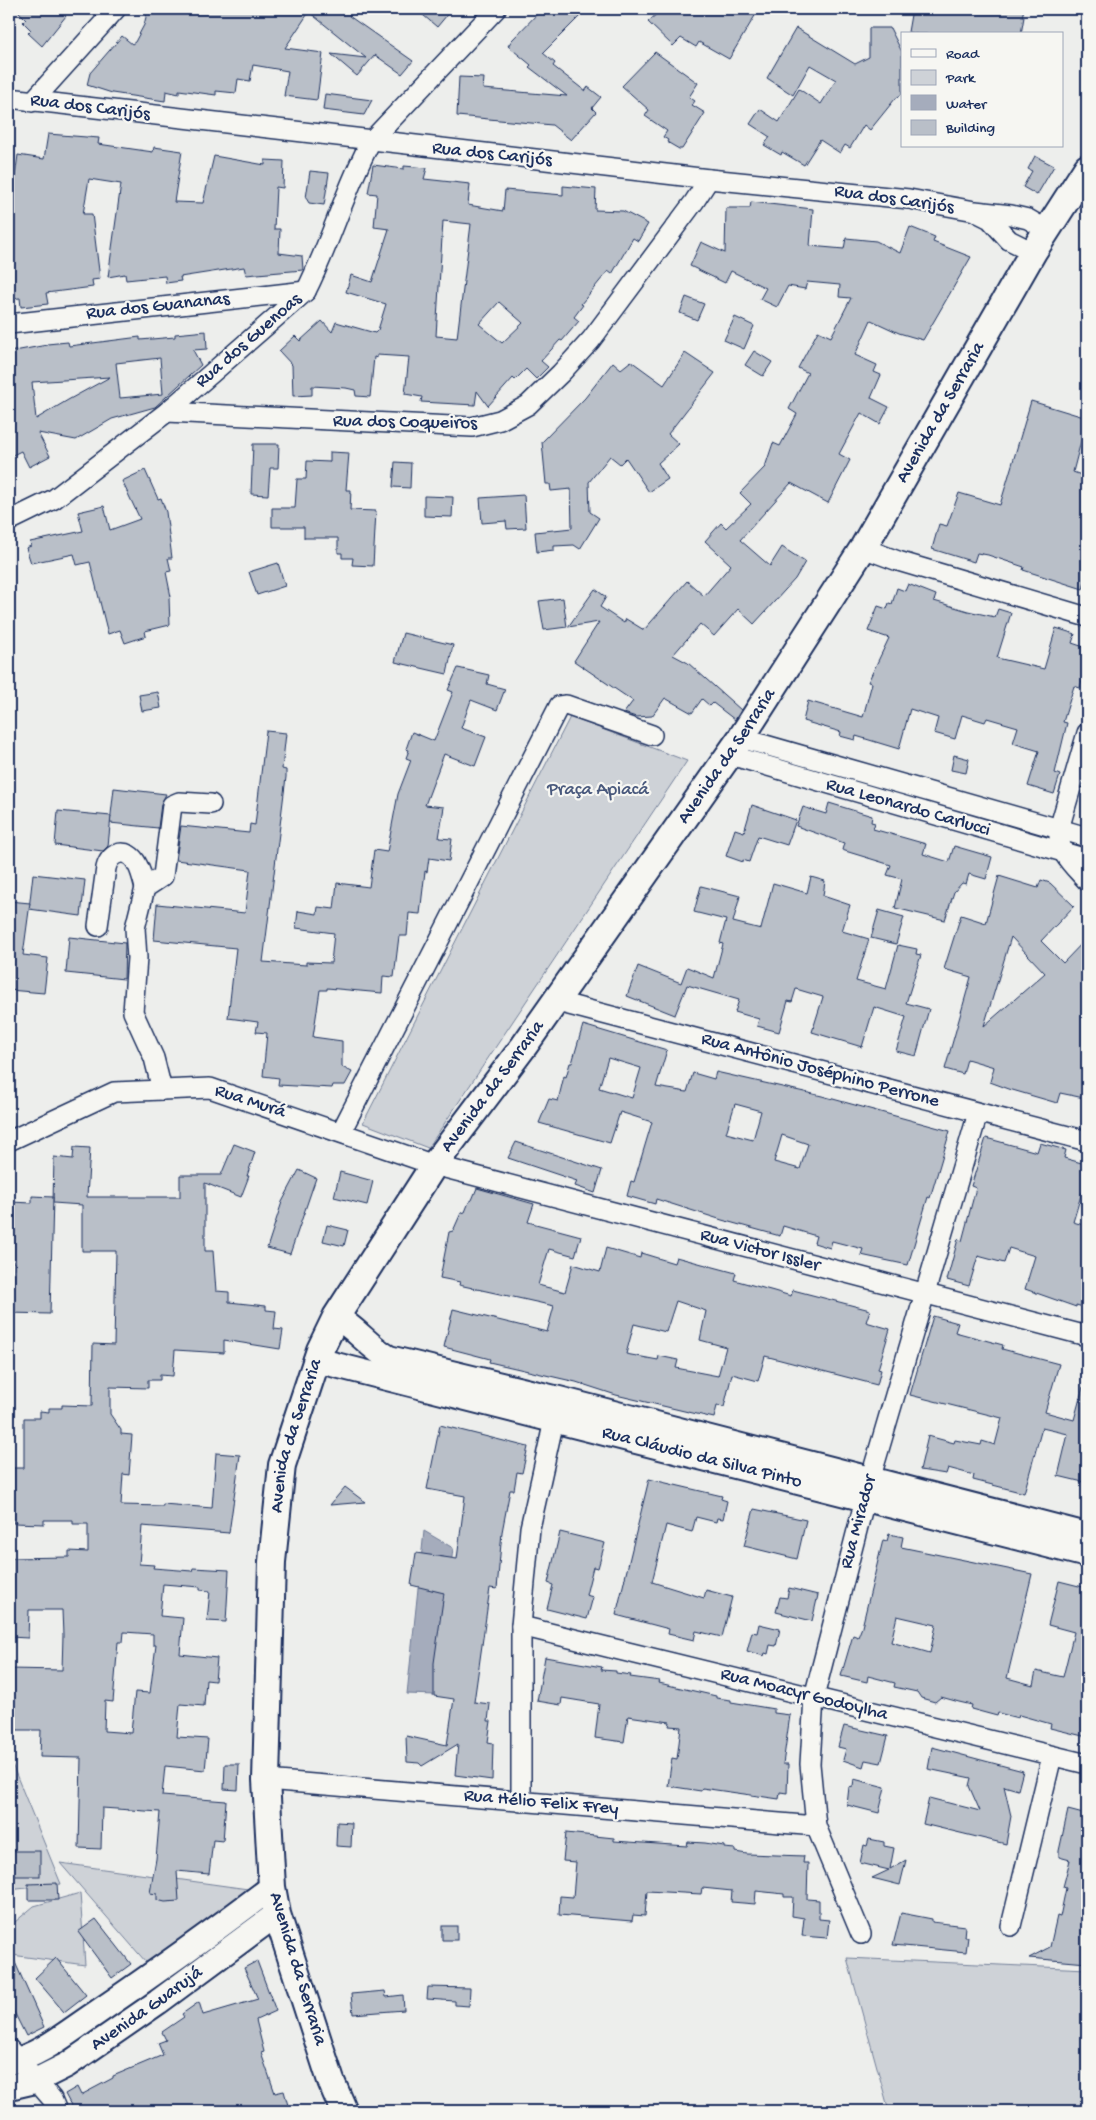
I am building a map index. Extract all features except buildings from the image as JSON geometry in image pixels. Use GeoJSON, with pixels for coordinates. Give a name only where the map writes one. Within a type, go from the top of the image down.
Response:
{"type":"FeatureCollection","features":[{"type":"Feature","properties":{"kind":"main road","name":"Avenida da Serraria"},"geometry":{"type":"LineString","coordinates":[[344,2111],[331,2081],[276,1914],[272,1887],[266,1780],[272,1562],[282,1465],[316,1360],[336,1317],[434,1165],[524,1046],[736,746],[863,548],[1033,252],[1087,168]]}},
{"type":"Feature","properties":{"kind":"street"},"geometry":{"type":"LineString","coordinates":[[32,102],[116,9]]}},
{"type":"Feature","properties":{"kind":"street","name":"Rua dos Guenoas"},"geometry":{"type":"LineString","coordinates":[[9,521],[54,498],[167,412],[306,291],[320,265],[359,163],[371,141],[496,9]]}},
{"type":"Feature","properties":{"kind":"street","name":"Rua dos Carijós"},"geometry":{"type":"LineString","coordinates":[[9,98],[709,179],[909,199],[975,211],[1012,215],[1028,219],[1047,230]]}},
{"type":"Feature","properties":{"kind":"street","name":"Rua dos Coqueiros"},"geometry":{"type":"LineString","coordinates":[[167,412],[472,428],[500,420],[528,405],[591,340],[709,179]]}},
{"type":"Feature","properties":{"kind":"street","name":"Rua dos Carijós"},"geometry":{"type":"LineString","coordinates":[[975,211],[990,219],[1009,240],[1033,252]]}},
{"type":"Feature","properties":{"kind":"street","name":"Rua dos Guananas"},"geometry":{"type":"LineString","coordinates":[[9,324],[306,291]]}},
{"type":"Feature","properties":{"kind":"street"},"geometry":{"type":"LineString","coordinates":[[863,548],[898,561],[1087,617]]}},
{"type":"Feature","properties":{"kind":"street"},"geometry":{"type":"LineString","coordinates":[[341,1132],[559,706],[566,705],[652,735]]}},
{"type":"Feature","properties":{"kind":"street"},"geometry":{"type":"LineString","coordinates":[[1087,733],[1058,839],[1062,852],[1087,881]]}},
{"type":"Feature","properties":{"kind":"street","name":"Rua Leonardo Carlucci"},"geometry":{"type":"LineString","coordinates":[[736,746],[1087,837]]}},
{"type":"Feature","properties":{"kind":"street","name":"Rua Leonardo Carlucci"},"geometry":{"type":"LineString","coordinates":[[736,746],[1087,859]]}},
{"type":"Feature","properties":{"kind":"street"},"geometry":{"type":"LineString","coordinates":[[145,888],[163,876],[172,806],[179,802],[211,804]]}},
{"type":"Feature","properties":{"kind":"street"},"geometry":{"type":"LineString","coordinates":[[98,926],[108,860],[113,854],[120,852],[129,854],[137,863],[145,888],[135,928],[137,958],[133,1012],[154,1058],[162,1090]]}},
{"type":"Feature","properties":{"kind":"street","name":"Rua Antônio Joséphino Perrone"},"geometry":{"type":"LineString","coordinates":[[554,1001],[1087,1141]]}},
{"type":"Feature","properties":{"kind":"street","name":"Rua Murá"},"geometry":{"type":"LineString","coordinates":[[9,1141],[114,1092],[210,1088],[434,1165]]}},
{"type":"Feature","properties":{"kind":"street","name":"Rua Mirador"},"geometry":{"type":"LineString","coordinates":[[861,1934],[816,1826],[810,1764],[814,1697],[867,1489],[978,1113]]}},
{"type":"Feature","properties":{"kind":"street","name":"Rua Victor Issler"},"geometry":{"type":"LineString","coordinates":[[434,1165],[1087,1336]]}},
{"type":"Feature","properties":{"kind":"street","name":"Rua Cláudio da Silva Pinto"},"geometry":{"type":"LineString","coordinates":[[336,1317],[350,1324],[377,1351],[389,1358],[556,1409],[867,1489],[1087,1555]]}},
{"type":"Feature","properties":{"kind":"street","name":"Rua Cláudio da Silva Pinto"},"geometry":{"type":"LineString","coordinates":[[316,1360],[556,1409]]}},
{"type":"Feature","properties":{"kind":"street"},"geometry":{"type":"LineString","coordinates":[[521,1802],[521,1626],[530,1528],[556,1409]]}},
{"type":"Feature","properties":{"kind":"street","name":"Rua Cláudio da Silva Pinto"},"geometry":{"type":"LineString","coordinates":[[867,1489],[1087,1535]]}},
{"type":"Feature","properties":{"kind":"street","name":"Rua Moacyr Godoylha"},"geometry":{"type":"LineString","coordinates":[[521,1626],[1087,1764]]}},
{"type":"Feature","properties":{"kind":"street"},"geometry":{"type":"LineString","coordinates":[[1012,1926],[1052,1756]]}},
{"type":"Feature","properties":{"kind":"street","name":"Rua Hélio Felix Frey"},"geometry":{"type":"LineString","coordinates":[[266,1780],[816,1826]]}},
{"type":"Feature","properties":{"kind":"street","name":"Avenida Guarujá"},"geometry":{"type":"LineString","coordinates":[[12,2057],[52,2043],[174,1960],[272,1887]]}},
{"type":"Feature","properties":{"kind":"street","name":"Avenida Guarujá"},"geometry":{"type":"LineString","coordinates":[[9,2087],[35,2081],[66,2066],[158,2002],[276,1914]]}},
{"type":"Feature","properties":{"kind":"street"},"geometry":{"type":"LineString","coordinates":[[12,2057],[52,2099],[57,2111]]}},
{"type":"Feature","properties":{"kind":"green space","name":"Praça Apiacá"},"geometry":{"type":"Polygon","coordinates":[[[570,717],[687,761],[428,1148],[363,1123],[570,717]]]}},
{"type":"Feature","properties":{"kind":"green space"},"geometry":{"type":"Polygon","coordinates":[[[9,1757],[61,1884],[9,1890],[9,1757]]]}},
{"type":"Feature","properties":{"kind":"green space"},"geometry":{"type":"Polygon","coordinates":[[[60,1863],[248,1889],[243,1903],[152,1969],[60,1863]]]}},
{"type":"Feature","properties":{"kind":"green space"},"geometry":{"type":"Polygon","coordinates":[[[80,1893],[85,1965],[12,1955],[9,1949],[9,1927],[34,1906],[80,1893]]]}},
{"type":"Feature","properties":{"kind":"green space"},"geometry":{"type":"Polygon","coordinates":[[[847,1958],[1087,1969],[1087,2111],[889,2111],[847,1958]]]}},
{"type":"Feature","properties":{"kind":"water"},"geometry":{"type":"Polygon","coordinates":[[[424,1531],[453,1548],[436,1695],[407,1694],[424,1531]]]}}]}
